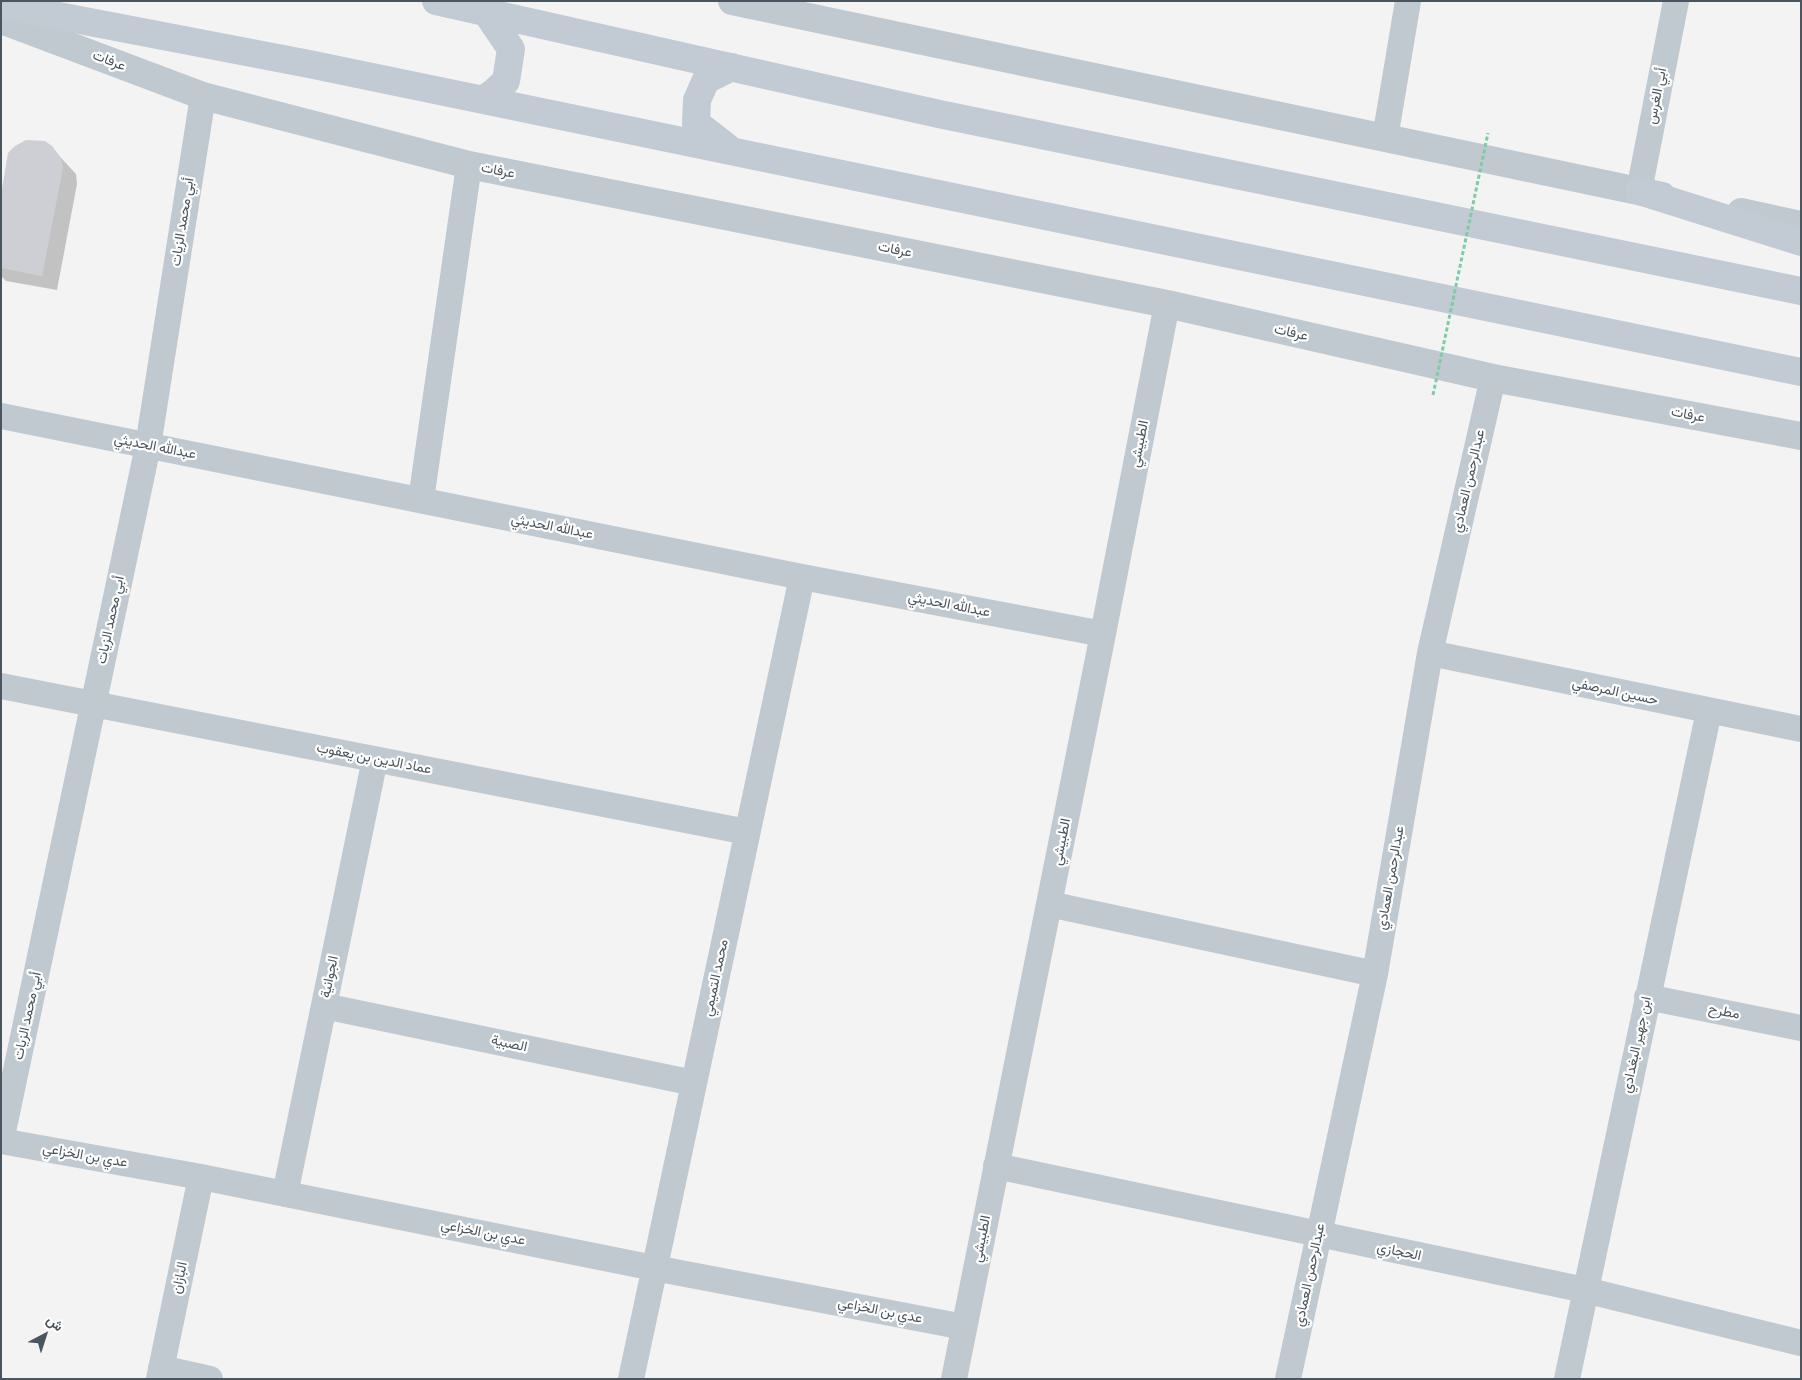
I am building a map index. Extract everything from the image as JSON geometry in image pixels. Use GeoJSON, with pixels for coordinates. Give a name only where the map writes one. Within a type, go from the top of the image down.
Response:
{"type":"FeatureCollection","features":[{"type":"Feature","properties":{"kind":"main road"},"geometry":{"type":"LineString","coordinates":[[436,1],[949,116],[1801,291]]}},
{"type":"Feature","properties":{"kind":"main road"},"geometry":{"type":"LineString","coordinates":[[1,5],[310,64],[1801,372]]}},
{"type":"Feature","properties":{"kind":"main road"},"geometry":{"type":"LineString","coordinates":[[483,100],[506,81],[511,49],[486,12]]}},
{"type":"Feature","properties":{"kind":"main road"},"geometry":{"type":"LineString","coordinates":[[732,68],[706,80],[697,100],[696,123],[732,151]]}},
{"type":"Feature","properties":{"kind":"main road"},"geometry":{"type":"LineString","coordinates":[[1639,191],[1801,242]]}},
{"type":"Feature","properties":{"kind":"street"},"geometry":{"type":"LineString","coordinates":[[732,1],[1801,225]]}},
{"type":"Feature","properties":{"kind":"street"},"geometry":{"type":"LineString","coordinates":[[1385,138],[1408,1]]}},
{"type":"Feature","properties":{"kind":"street","name":"أبي الغرس"},"geometry":{"type":"LineString","coordinates":[[1639,191],[1676,1]]}},
{"type":"Feature","properties":{"kind":"street","name":"عرفات"},"geometry":{"type":"LineString","coordinates":[[1,20],[203,96],[470,165],[1167,304],[1493,378],[1801,436]]}},
{"type":"Feature","properties":{"kind":"street","name":"أبي محمد الزيات"},"geometry":{"type":"LineString","coordinates":[[1,1141],[148,446],[203,96]]}},
{"type":"Feature","properties":{"kind":"street"},"geometry":{"type":"LineString","coordinates":[[420,500],[470,165]]}},
{"type":"Feature","properties":{"kind":"street","name":"الطبيشي"},"geometry":{"type":"LineString","coordinates":[[954,1379],[1167,304]]}},
{"type":"Feature","properties":{"kind":"street","name":"عبدالرحمن العمادي"},"geometry":{"type":"LineString","coordinates":[[1288,1379],[1375,974],[1430,653],[1493,378]]}},
{"type":"Feature","properties":{"kind":"street","name":"عبدالله الحديثي"},"geometry":{"type":"LineString","coordinates":[[1,416],[802,576],[1103,634]]}},
{"type":"Feature","properties":{"kind":"street","name":"محمد التميمي"},"geometry":{"type":"LineString","coordinates":[[631,1379],[802,576]]}},
{"type":"Feature","properties":{"kind":"street","name":"حسين المرصفي"},"geometry":{"type":"LineString","coordinates":[[1430,653],[1801,729]]}},
{"type":"Feature","properties":{"kind":"street","name":"عماد الدين بن يعقوب"},"geometry":{"type":"LineString","coordinates":[[1,686],[747,832]]}},
{"type":"Feature","properties":{"kind":"street","name":"ابن جهير البغدادي"},"geometry":{"type":"LineString","coordinates":[[1566,1379],[1709,711]]}},
{"type":"Feature","properties":{"kind":"street","name":"الجوانية"},"geometry":{"type":"LineString","coordinates":[[285,1194],[375,759]]}},
{"type":"Feature","properties":{"kind":"street"},"geometry":{"type":"LineString","coordinates":[[1049,904],[1375,974]]}},
{"type":"Feature","properties":{"kind":"street","name":"مطرح"},"geometry":{"type":"LineString","coordinates":[[1647,997],[1801,1028]]}},
{"type":"Feature","properties":{"kind":"street","name":"الصبية"},"geometry":{"type":"LineString","coordinates":[[324,1006],[694,1083]]}},
{"type":"Feature","properties":{"kind":"street","name":"عدي بن الخزاعي"},"geometry":{"type":"LineString","coordinates":[[1,1141],[201,1177],[654,1268],[964,1326]]}},
{"type":"Feature","properties":{"kind":"street","name":"الحجازي"},"geometry":{"type":"LineString","coordinates":[[996,1166],[1585,1290],[1801,1343]]}},
{"type":"Feature","properties":{"kind":"street","name":"البازان"},"geometry":{"type":"LineString","coordinates":[[160,1374],[201,1177]]}},
{"type":"Feature","properties":{"kind":"street"},"geometry":{"type":"LineString","coordinates":[[160,1374],[210,1379]]}},
{"type":"Feature","properties":{"kind":"path"},"geometry":{"type":"LineString","coordinates":[[1433,395],[1488,133]]}},
{"type":"Feature","properties":{"kind":"building"},"geometry":{"type":"Polygon","coordinates":[[[26,140],[45,141],[52,146],[61,158],[63,168],[42,276],[1,268],[1,195],[8,153],[15,146],[26,140]]]}}]}
